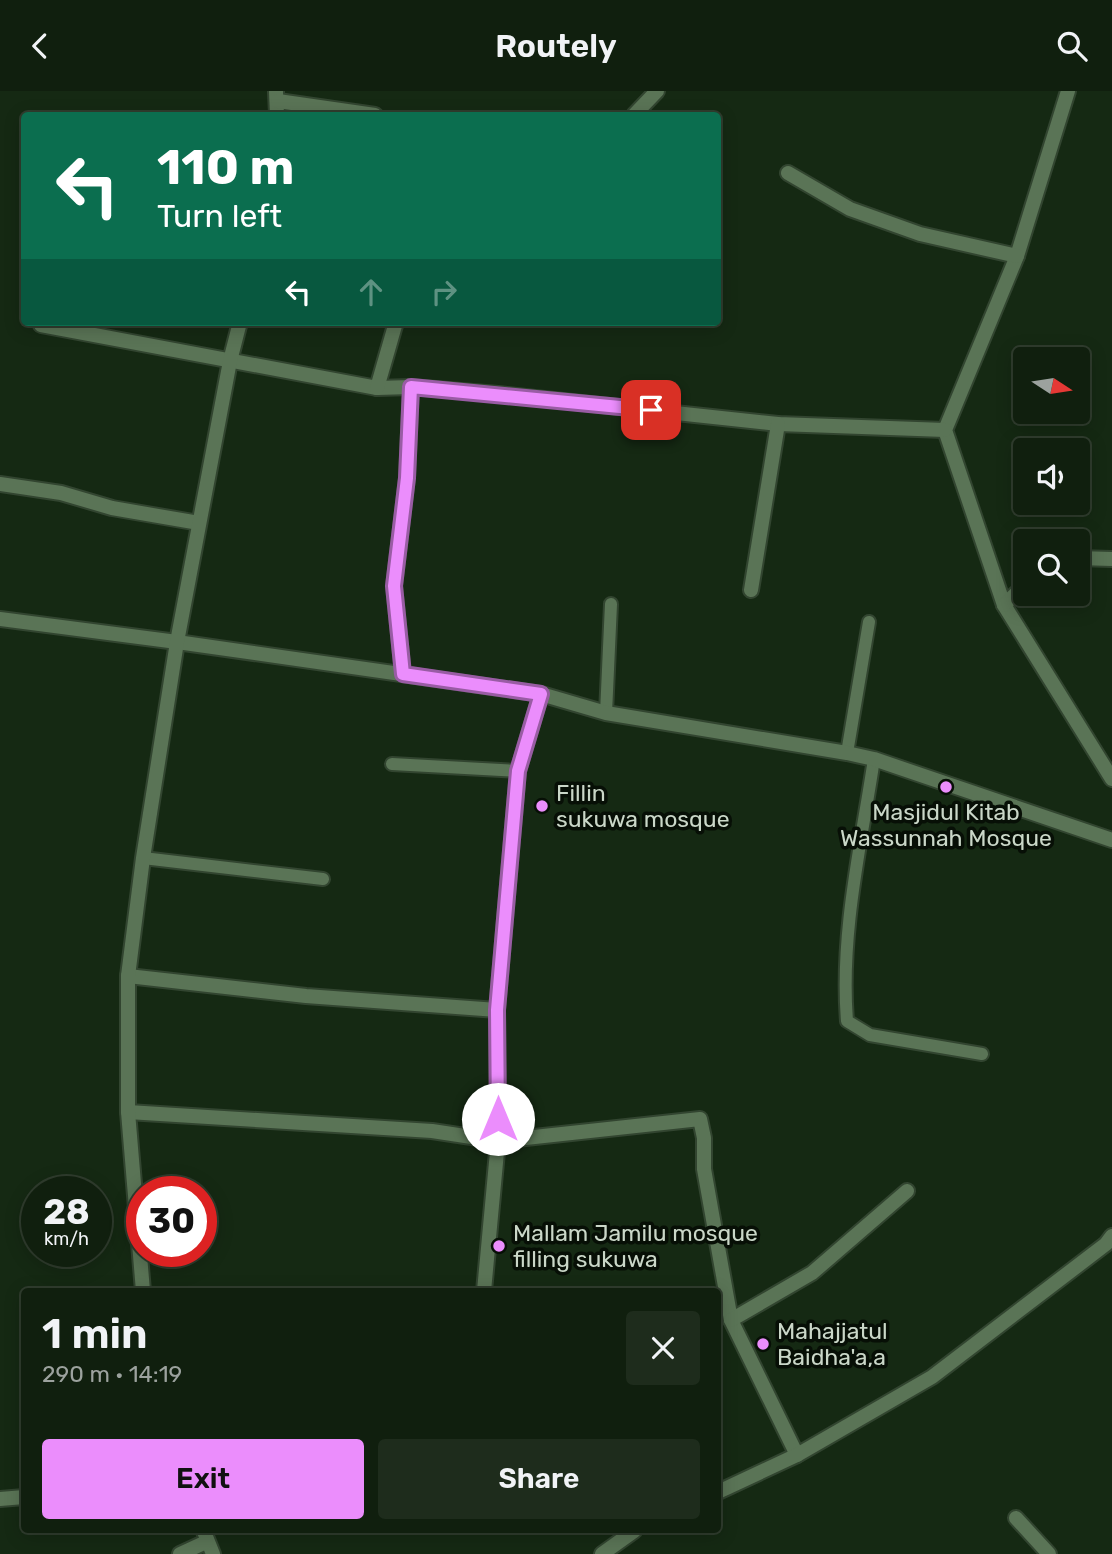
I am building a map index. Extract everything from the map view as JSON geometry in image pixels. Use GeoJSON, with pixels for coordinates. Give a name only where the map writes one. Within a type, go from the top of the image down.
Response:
{"type":"FeatureCollection","features":[{"type":"Feature","properties":{"kind":"street"},"geometry":{"type":"LineString","coordinates":[[637,112],[657,91]]}},
{"type":"Feature","properties":{"kind":"street"},"geometry":{"type":"LineString","coordinates":[[1068,91],[1017,256],[945,430],[1004,605],[1112,779]]}},
{"type":"Feature","properties":{"kind":"street"},"geometry":{"type":"LineString","coordinates":[[277,102],[352,112]]}},
{"type":"Feature","properties":{"kind":"street"},"geometry":{"type":"LineString","coordinates":[[788,173],[850,209],[920,234],[1017,256]]}},
{"type":"Feature","properties":{"kind":"street"},"geometry":{"type":"LineString","coordinates":[[46,326],[377,388],[411,387],[778,424],[945,430]]}},
{"type":"Feature","properties":{"kind":"street"},"geometry":{"type":"LineString","coordinates":[[143,1288],[128,1112],[128,976],[143,858],[177,642],[239,326]]}},
{"type":"Feature","properties":{"kind":"street"},"geometry":{"type":"LineString","coordinates":[[377,388],[395,326]]}},
{"type":"Feature","properties":{"kind":"street"},"geometry":{"type":"LineString","coordinates":[[403,674],[394,586],[407,478],[411,387]]}},
{"type":"Feature","properties":{"kind":"street"},"geometry":{"type":"LineString","coordinates":[[751,590],[778,424]]}},
{"type":"Feature","properties":{"kind":"street"},"geometry":{"type":"LineString","coordinates":[[0,484],[61,493],[112,507],[199,523]]}},
{"type":"Feature","properties":{"kind":"street"},"geometry":{"type":"LineString","coordinates":[[1090,558],[1112,559]]}},
{"type":"Feature","properties":{"kind":"street"},"geometry":{"type":"LineString","coordinates":[[1004,605],[1013,596]]}},
{"type":"Feature","properties":{"kind":"street"},"geometry":{"type":"LineString","coordinates":[[0,621],[177,642],[541,694],[606,713],[847,753],[874,759],[1112,840]]}},
{"type":"Feature","properties":{"kind":"street"},"geometry":{"type":"LineString","coordinates":[[484,1288],[498,1141],[497,1010],[518,771],[541,694]]}},
{"type":"Feature","properties":{"kind":"street"},"geometry":{"type":"LineString","coordinates":[[128,976],[306,996],[497,1010]]}},
{"type":"Feature","properties":{"kind":"street"},"geometry":{"type":"LineString","coordinates":[[128,1112],[432,1131],[498,1141],[700,1119],[704,1138],[704,1169],[731,1319],[797,1455]]}},
{"type":"Feature","properties":{"kind":"street"},"geometry":{"type":"LineString","coordinates":[[731,1319],[812,1273],[907,1191]]}},
{"type":"Feature","properties":{"kind":"street"},"geometry":{"type":"LineString","coordinates":[[721,1491],[797,1455],[932,1377],[1106,1244],[1112,1236]]}},
{"type":"Feature","properties":{"kind":"street"},"geometry":{"type":"LineString","coordinates":[[0,1499],[21,1497]]}},
{"type":"Feature","properties":{"kind":"street"},"geometry":{"type":"LineString","coordinates":[[1016,1518],[1049,1554]]}},
{"type":"Feature","properties":{"kind":"street"},"geometry":{"type":"LineString","coordinates":[[602,1554],[630,1533]]}},
{"type":"Feature","properties":{"kind":"street"},"geometry":{"type":"LineString","coordinates":[[180,1554],[207,1542]]}},
{"type":"Feature","properties":{"kind":"lane"},"geometry":{"type":"LineString","coordinates":[[606,713],[611,604]]}},
{"type":"Feature","properties":{"kind":"lane"},"geometry":{"type":"LineString","coordinates":[[847,753],[869,622]]}},
{"type":"Feature","properties":{"kind":"lane"},"geometry":{"type":"LineString","coordinates":[[874,759],[847,942],[847,1021],[870,1035],[982,1054]]}},
{"type":"Feature","properties":{"kind":"lane"},"geometry":{"type":"LineString","coordinates":[[392,764],[518,771]]}},
{"type":"Feature","properties":{"kind":"lane"},"geometry":{"type":"LineString","coordinates":[[143,858],[323,879]]}},
{"type":"Feature","properties":{"kind":"place","name":"Masjidul Kitab Wassunnah Mosque"},"geometry":{"type":"Point","coordinates":[946,787]}},
{"type":"Feature","properties":{"kind":"place","name":"Fillin sukuwa mosque"},"geometry":{"type":"Point","coordinates":[542,806]}},
{"type":"Feature","properties":{"kind":"place","name":"Mallam Jamilu mosque filling sukuwa"},"geometry":{"type":"Point","coordinates":[499,1246]}},
{"type":"Feature","properties":{"kind":"place","name":"Mahajjatul Baidha'a,a"},"geometry":{"type":"Point","coordinates":[763,1344]}},
{"type":"Feature","properties":{"kind":"route"},"geometry":{"type":"LineString","coordinates":[[498,1119],[497,1010],[518,771],[541,694],[403,674],[394,586],[407,478],[411,387],[651,410]]}}]}
